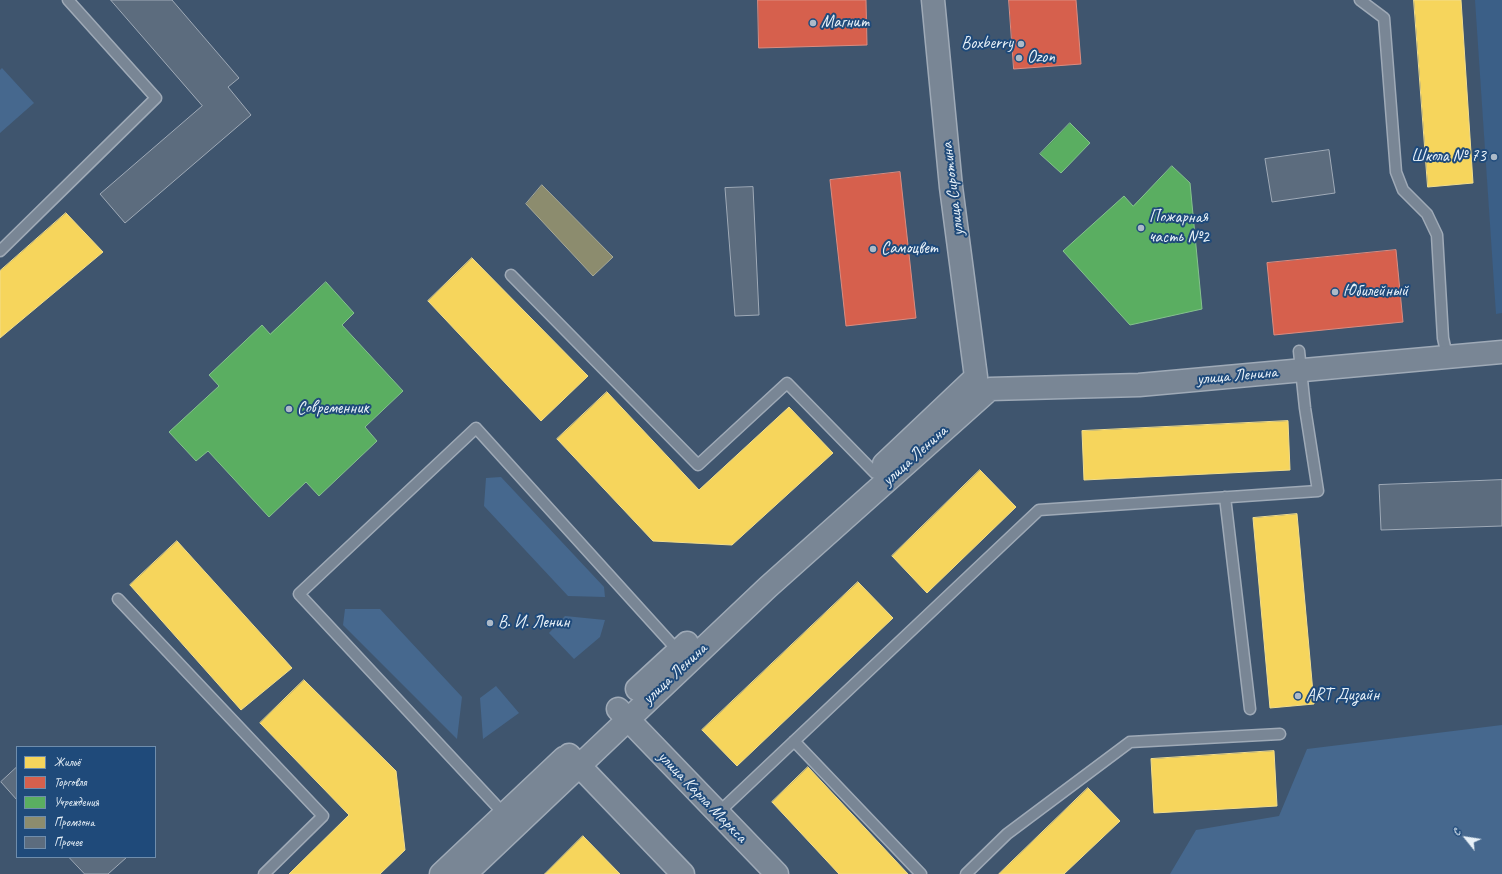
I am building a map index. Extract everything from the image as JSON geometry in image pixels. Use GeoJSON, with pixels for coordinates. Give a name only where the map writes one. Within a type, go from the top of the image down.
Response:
{"type":"FeatureCollection","features":[{"type":"Feature","properties":{"kind":"main road","name":"улица Сиротина"},"geometry":{"type":"LineString","coordinates":[[933,0],[951,187],[984,383]]}},
{"type":"Feature","properties":{"kind":"main road","name":"улица Ленина"},"geometry":{"type":"LineString","coordinates":[[465,874],[510,820],[683,656],[768,587],[984,383],[1139,385],[1300,360],[1447,356],[1502,352]]}},
{"type":"Feature","properties":{"kind":"main road"},"geometry":{"type":"LineString","coordinates":[[683,656],[875,472],[984,383]]}},
{"type":"Feature","properties":{"kind":"main road","name":"улица Карла Маркса"},"geometry":{"type":"LineString","coordinates":[[622,714],[777,874]]}},
{"type":"Feature","properties":{"kind":"main road"},"geometry":{"type":"LineString","coordinates":[[574,760],[683,874]]}},
{"type":"Feature","properties":{"kind":"main road"},"geometry":{"type":"LineString","coordinates":[[441,874],[510,820]]}},
{"type":"Feature","properties":{"kind":"lane"},"geometry":{"type":"LineString","coordinates":[[0,250],[156,98],[68,0]]}},
{"type":"Feature","properties":{"kind":"lane"},"geometry":{"type":"LineString","coordinates":[[1360,0],[1384,18],[1396,172],[1403,190],[1427,214],[1437,235],[1443,338],[1447,356]]}},
{"type":"Feature","properties":{"kind":"lane"},"geometry":{"type":"LineString","coordinates":[[511,274],[698,464],[787,383],[875,472]]}},
{"type":"Feature","properties":{"kind":"lane"},"geometry":{"type":"LineString","coordinates":[[718,813],[1039,510],[1318,491],[1300,360]]}},
{"type":"Feature","properties":{"kind":"lane"},"geometry":{"type":"LineString","coordinates":[[510,820],[299,594],[476,428],[683,656]]}},
{"type":"Feature","properties":{"kind":"lane"},"geometry":{"type":"LineString","coordinates":[[1225,497],[1250,709]]}},
{"type":"Feature","properties":{"kind":"lane"},"geometry":{"type":"LineString","coordinates":[[118,599],[323,816],[264,874]]}},
{"type":"Feature","properties":{"kind":"lane"},"geometry":{"type":"LineString","coordinates":[[966,874],[1007,834],[1130,742],[1280,734]]}},
{"type":"Feature","properties":{"kind":"lane"},"geometry":{"type":"LineString","coordinates":[[794,741],[921,874]]}},
{"type":"Feature","properties":{"kind":"shaded area","name":"Школа № 73"},"geometry":{"type":"Polygon","coordinates":[[[1475,0],[1502,0],[1502,313],[1496,314],[1475,0]]]}},
{"type":"Feature","properties":{"kind":"shaded area"},"geometry":{"type":"Polygon","coordinates":[[[2,68],[34,103],[0,133],[0,70],[2,68]]]}},
{"type":"Feature","properties":{"kind":"shaded area"},"geometry":{"type":"Polygon","coordinates":[[[501,477],[604,587],[605,597],[568,596],[484,506],[486,478],[501,477]]]}},
{"type":"Feature","properties":{"kind":"shaded area"},"geometry":{"type":"Polygon","coordinates":[[[345,609],[380,609],[462,697],[457,739],[343,625],[345,609]]]}},
{"type":"Feature","properties":{"kind":"shaded area"},"geometry":{"type":"Polygon","coordinates":[[[565,616],[605,620],[600,637],[574,659],[549,633],[565,616]]]}},
{"type":"Feature","properties":{"kind":"shaded area"},"geometry":{"type":"Polygon","coordinates":[[[496,686],[519,713],[483,739],[480,698],[496,686]]]}},
{"type":"Feature","properties":{"kind":"shaded area"},"geometry":{"type":"Polygon","coordinates":[[[1502,725],[1502,874],[1170,874],[1196,830],[1279,816],[1307,749],[1502,725]]]}},
{"type":"Feature","properties":{"kind":"building: Жильё"},"geometry":{"type":"Polygon","coordinates":[[[1414,0],[1461,0],[1473,183],[1428,187],[1414,0]]]}},
{"type":"Feature","properties":{"kind":"building: Жильё"},"geometry":{"type":"Polygon","coordinates":[[[66,213],[103,252],[0,338],[0,271],[66,213]]]}},
{"type":"Feature","properties":{"kind":"building: Жильё"},"geometry":{"type":"Polygon","coordinates":[[[472,258],[588,376],[541,421],[428,301],[472,258]]]}},
{"type":"Feature","properties":{"kind":"building: Жильё"},"geometry":{"type":"Polygon","coordinates":[[[607,392],[699,490],[789,407],[833,453],[732,545],[653,541],[557,439],[607,392]]]}},
{"type":"Feature","properties":{"kind":"building: Жильё"},"geometry":{"type":"Polygon","coordinates":[[[1288,421],[1290,470],[1084,480],[1082,431],[1288,421]]]}},
{"type":"Feature","properties":{"kind":"building: Жильё"},"geometry":{"type":"Polygon","coordinates":[[[980,470],[1016,507],[927,593],[892,556],[980,470]]]}},
{"type":"Feature","properties":{"kind":"building: Жильё"},"geometry":{"type":"Polygon","coordinates":[[[1297,514],[1314,704],[1270,708],[1253,518],[1297,514]]]}},
{"type":"Feature","properties":{"kind":"building: Жильё"},"geometry":{"type":"Polygon","coordinates":[[[177,541],[292,668],[241,710],[130,585],[177,541]]]}},
{"type":"Feature","properties":{"kind":"building: Жильё"},"geometry":{"type":"Polygon","coordinates":[[[858,582],[893,618],[737,766],[702,730],[858,582]]]}},
{"type":"Feature","properties":{"kind":"building: Жильё"},"geometry":{"type":"Polygon","coordinates":[[[304,680],[396,771],[405,850],[380,874],[289,874],[349,815],[260,723],[304,680]]]}},
{"type":"Feature","properties":{"kind":"building: Жильё"},"geometry":{"type":"Polygon","coordinates":[[[1274,751],[1277,806],[1154,813],[1151,759],[1274,751]]]}},
{"type":"Feature","properties":{"kind":"building: Жильё"},"geometry":{"type":"Polygon","coordinates":[[[808,767],[908,874],[839,874],[772,802],[808,767]]]}},
{"type":"Feature","properties":{"kind":"building: Жильё"},"geometry":{"type":"Polygon","coordinates":[[[1088,788],[1120,821],[1064,874],[999,874],[1088,788]]]}},
{"type":"Feature","properties":{"kind":"building: Жильё"},"geometry":{"type":"Polygon","coordinates":[[[583,836],[620,874],[545,874],[583,836]]]}},
{"type":"Feature","properties":{"kind":"building: Торговля","name":"Магнит"},"geometry":{"type":"Polygon","coordinates":[[[758,0],[866,0],[867,45],[759,48],[758,0]]]}},
{"type":"Feature","properties":{"kind":"building: Торговля"},"geometry":{"type":"Polygon","coordinates":[[[1009,0],[1076,0],[1081,64],[1014,69],[1009,0]]]}},
{"type":"Feature","properties":{"kind":"building: Торговля","name":"Самоцвет"},"geometry":{"type":"Polygon","coordinates":[[[900,172],[916,318],[846,326],[830,180],[900,172]]]}},
{"type":"Feature","properties":{"kind":"building: Торговля","name":"Юбилейный"},"geometry":{"type":"Polygon","coordinates":[[[1396,250],[1403,322],[1274,335],[1267,263],[1396,250]]]}},
{"type":"Feature","properties":{"kind":"building: Учреждения"},"geometry":{"type":"Polygon","coordinates":[[[1070,123],[1090,143],[1061,173],[1040,154],[1070,123]]]}},
{"type":"Feature","properties":{"kind":"building: Учреждения","name":"Пожарная часть №2"},"geometry":{"type":"Polygon","coordinates":[[[1172,166],[1190,183],[1202,309],[1130,325],[1063,251],[1124,196],[1133,206],[1172,166]]]}},
{"type":"Feature","properties":{"kind":"building: Учреждения","name":"Современник"},"geometry":{"type":"Polygon","coordinates":[[[326,282],[354,313],[342,325],[403,391],[365,427],[377,441],[319,496],[306,482],[269,517],[208,451],[196,461],[169,432],[219,386],[209,375],[262,325],[270,334],[326,282]]]}},
{"type":"Feature","properties":{"kind":"building: Промзона"},"geometry":{"type":"Polygon","coordinates":[[[542,185],[613,257],[593,276],[526,204],[542,185]]]}},
{"type":"Feature","properties":{"kind":"building: Прочее"},"geometry":{"type":"Polygon","coordinates":[[[111,0],[172,0],[239,78],[228,87],[251,115],[125,223],[100,194],[202,106],[111,0]]]}},
{"type":"Feature","properties":{"kind":"building: Прочее"},"geometry":{"type":"Polygon","coordinates":[[[1329,150],[1335,193],[1272,202],[1265,159],[1329,150]]]}},
{"type":"Feature","properties":{"kind":"building: Прочее"},"geometry":{"type":"Polygon","coordinates":[[[753,187],[759,315],[735,316],[725,188],[753,187]]]}},
{"type":"Feature","properties":{"kind":"building: Прочее"},"geometry":{"type":"Polygon","coordinates":[[[1502,480],[1502,526],[1381,530],[1379,485],[1502,480]]]}},
{"type":"Feature","properties":{"kind":"building: Прочее"},"geometry":{"type":"Polygon","coordinates":[[[16,768],[16,799],[1,782],[16,768]]]}},
{"type":"Feature","properties":{"kind":"building: Прочее"},"geometry":{"type":"Polygon","coordinates":[[[70,858],[126,858],[108,874],[85,874],[70,858]]]}},
{"type":"Feature","properties":{"kind":"place","name":"Магнит"},"geometry":{"type":"Point","coordinates":[813,23]}},
{"type":"Feature","properties":{"kind":"place","name":"Boxberry"},"geometry":{"type":"Point","coordinates":[1021,44]}},
{"type":"Feature","properties":{"kind":"place","name":"Ozon"},"geometry":{"type":"Point","coordinates":[1019,58]}},
{"type":"Feature","properties":{"kind":"place","name":"Школа № 73"},"geometry":{"type":"Point","coordinates":[1494,157]}},
{"type":"Feature","properties":{"kind":"place","name":"Пожарная часть №2"},"geometry":{"type":"Point","coordinates":[1141,228]}},
{"type":"Feature","properties":{"kind":"place","name":"Самоцвет"},"geometry":{"type":"Point","coordinates":[873,249]}},
{"type":"Feature","properties":{"kind":"place","name":"Юбилейный"},"geometry":{"type":"Point","coordinates":[1335,292]}},
{"type":"Feature","properties":{"kind":"place","name":"Современник"},"geometry":{"type":"Point","coordinates":[289,409]}},
{"type":"Feature","properties":{"kind":"place","name":"В. И. Ленин"},"geometry":{"type":"Point","coordinates":[490,623]}},
{"type":"Feature","properties":{"kind":"place","name":"ART Дизайн"},"geometry":{"type":"Point","coordinates":[1298,696]}}]}
